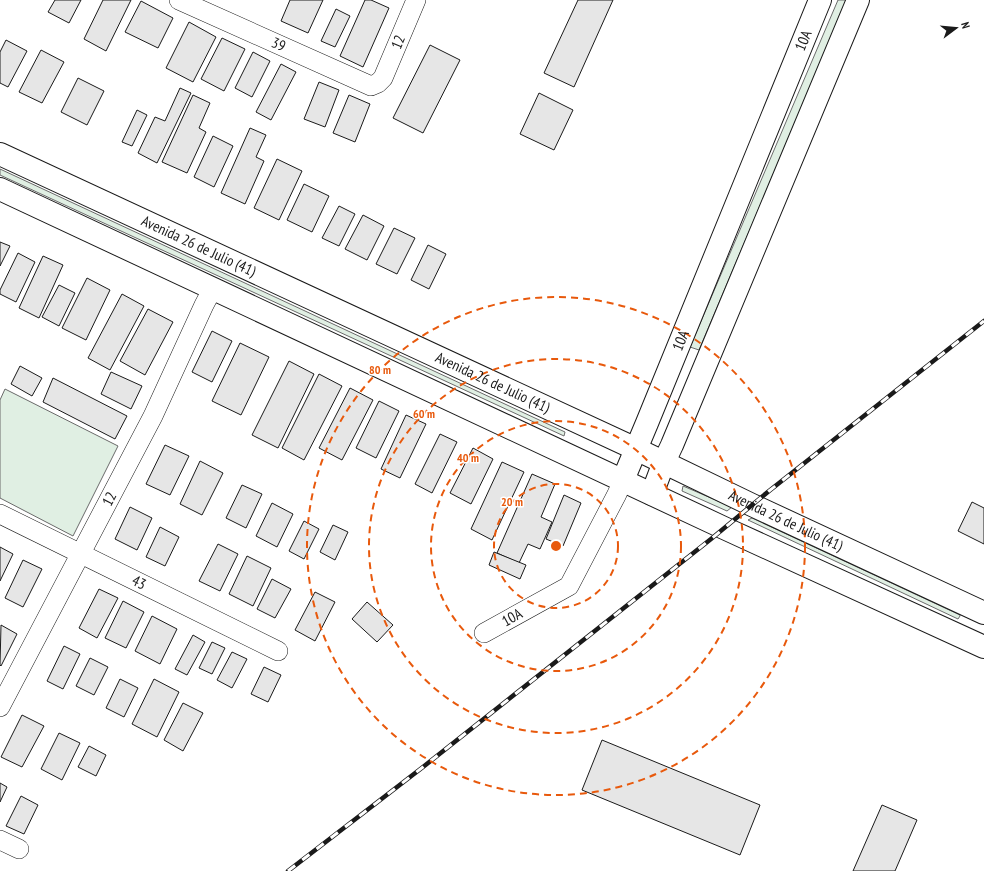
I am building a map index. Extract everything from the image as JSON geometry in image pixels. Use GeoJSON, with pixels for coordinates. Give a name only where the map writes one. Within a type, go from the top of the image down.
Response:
{"type":"FeatureCollection","features":[{"type":"Feature","properties":{"kind":"main road","name":"10A"},"geometry":{"type":"LineString","coordinates":[[623,480],[820,0]]}},
{"type":"Feature","properties":{"kind":"main road"},"geometry":{"type":"LineString","coordinates":[[652,494],[664,462],[858,0]]}},
{"type":"Feature","properties":{"kind":"main road","name":"Avenida 26 de Julio (41)"},"geometry":{"type":"LineString","coordinates":[[0,154],[664,462],[752,505],[984,613]]}},
{"type":"Feature","properties":{"kind":"main road"},"geometry":{"type":"LineString","coordinates":[[0,189],[652,494],[984,647]]}},
{"type":"Feature","properties":{"kind":"street","name":"39"},"geometry":{"type":"LineString","coordinates":[[179,0],[371,86],[378,83]]}},
{"type":"Feature","properties":{"kind":"street","name":"12"},"geometry":{"type":"LineString","coordinates":[[378,83],[383,78],[416,0]]}},
{"type":"Feature","properties":{"kind":"street","name":"12"},"geometry":{"type":"LineString","coordinates":[[0,706],[153,416],[213,288]]}},
{"type":"Feature","properties":{"kind":"street","name":"10A"},"geometry":{"type":"LineString","coordinates":[[484,633],[569,586],[623,480]]}},
{"type":"Feature","properties":{"kind":"street","name":"43"},"geometry":{"type":"LineString","coordinates":[[0,514],[278,651]]}},
{"type":"Feature","properties":{"kind":"street"},"geometry":{"type":"LineString","coordinates":[[0,840],[19,849]]}},
{"type":"Feature","properties":{"kind":"green space"},"geometry":{"type":"Polygon","coordinates":[[[838,0],[847,0],[699,350],[690,347],[838,0]]]}},
{"type":"Feature","properties":{"kind":"green space"},"geometry":{"type":"Polygon","coordinates":[[[0,169],[565,432],[564,436],[0,175],[0,169]]]}},
{"type":"Feature","properties":{"kind":"green space"},"geometry":{"type":"Polygon","coordinates":[[[5,389],[118,446],[73,536],[0,498],[0,400],[5,389]]]}},
{"type":"Feature","properties":{"kind":"green space"},"geometry":{"type":"Polygon","coordinates":[[[683,486],[732,507],[727,511],[682,491],[683,486]]]}},
{"type":"Feature","properties":{"kind":"green space"},"geometry":{"type":"Polygon","coordinates":[[[752,518],[960,616],[958,619],[748,520],[752,518]]]}},
{"type":"Feature","properties":{"kind":"building"},"geometry":{"type":"Polygon","coordinates":[[[55,0],[81,0],[69,23],[48,12],[55,0]]]}},
{"type":"Feature","properties":{"kind":"building"},"geometry":{"type":"Polygon","coordinates":[[[103,0],[131,0],[106,51],[84,39],[103,0]]]}},
{"type":"Feature","properties":{"kind":"building"},"geometry":{"type":"Polygon","coordinates":[[[290,0],[323,0],[308,33],[281,21],[290,0]]]}},
{"type":"Feature","properties":{"kind":"building"},"geometry":{"type":"Polygon","coordinates":[[[365,0],[371,0],[389,8],[363,67],[340,56],[365,0]]]}},
{"type":"Feature","properties":{"kind":"building"},"geometry":{"type":"Polygon","coordinates":[[[578,0],[613,0],[574,87],[544,73],[578,0]]]}},
{"type":"Feature","properties":{"kind":"building"},"geometry":{"type":"Polygon","coordinates":[[[141,1],[173,18],[158,48],[125,32],[141,1]]]}},
{"type":"Feature","properties":{"kind":"building"},"geometry":{"type":"Polygon","coordinates":[[[336,9],[350,16],[335,47],[321,41],[336,9]]]}},
{"type":"Feature","properties":{"kind":"building"},"geometry":{"type":"Polygon","coordinates":[[[189,22],[216,37],[193,82],[166,68],[189,22]]]}},
{"type":"Feature","properties":{"kind":"building"},"geometry":{"type":"Polygon","coordinates":[[[222,38],[245,49],[224,91],[201,79],[222,38]]]}},
{"type":"Feature","properties":{"kind":"building"},"geometry":{"type":"Polygon","coordinates":[[[6,40],[27,51],[8,87],[0,83],[0,52],[6,40]]]}},
{"type":"Feature","properties":{"kind":"building"},"geometry":{"type":"Polygon","coordinates":[[[430,45],[460,60],[423,133],[393,118],[430,45]]]}},
{"type":"Feature","properties":{"kind":"building"},"geometry":{"type":"Polygon","coordinates":[[[41,50],[64,62],[42,103],[19,92],[41,50]]]}},
{"type":"Feature","properties":{"kind":"building"},"geometry":{"type":"Polygon","coordinates":[[[253,52],[270,61],[252,97],[235,88],[253,52]]]}},
{"type":"Feature","properties":{"kind":"building"},"geometry":{"type":"Polygon","coordinates":[[[281,64],[296,72],[271,120],[256,112],[281,64]]]}},
{"type":"Feature","properties":{"kind":"building"},"geometry":{"type":"Polygon","coordinates":[[[78,78],[104,91],[87,125],[61,112],[78,78]]]}},
{"type":"Feature","properties":{"kind":"building"},"geometry":{"type":"Polygon","coordinates":[[[319,82],[339,90],[325,127],[304,119],[319,82]]]}},
{"type":"Feature","properties":{"kind":"building"},"geometry":{"type":"Polygon","coordinates":[[[180,88],[191,93],[157,163],[138,153],[155,117],[165,121],[180,88]]]}},
{"type":"Feature","properties":{"kind":"building"},"geometry":{"type":"Polygon","coordinates":[[[539,93],[573,110],[554,150],[520,134],[539,93]]]}},
{"type":"Feature","properties":{"kind":"building"},"geometry":{"type":"Polygon","coordinates":[[[193,95],[210,103],[199,128],[206,132],[187,173],[162,162],[193,95]]]}},
{"type":"Feature","properties":{"kind":"building"},"geometry":{"type":"Polygon","coordinates":[[[349,95],[370,104],[355,142],[333,133],[349,95]]]}},
{"type":"Feature","properties":{"kind":"building"},"geometry":{"type":"Polygon","coordinates":[[[137,110],[147,115],[132,146],[122,142],[137,110]]]}},
{"type":"Feature","properties":{"kind":"building"},"geometry":{"type":"Polygon","coordinates":[[[250,128],[266,135],[256,157],[264,161],[245,204],[221,193],[250,128]]]}},
{"type":"Feature","properties":{"kind":"building"},"geometry":{"type":"Polygon","coordinates":[[[213,136],[233,146],[214,187],[194,177],[213,136]]]}},
{"type":"Feature","properties":{"kind":"building"},"geometry":{"type":"Polygon","coordinates":[[[277,159],[302,171],[279,220],[254,208],[277,159]]]}},
{"type":"Feature","properties":{"kind":"building"},"geometry":{"type":"Polygon","coordinates":[[[304,184],[329,196],[312,232],[287,220],[304,184]]]}},
{"type":"Feature","properties":{"kind":"building"},"geometry":{"type":"Polygon","coordinates":[[[339,206],[355,214],[339,246],[322,238],[339,206]]]}},
{"type":"Feature","properties":{"kind":"building"},"geometry":{"type":"Polygon","coordinates":[[[363,215],[384,226],[367,260],[345,249],[363,215]]]}},
{"type":"Feature","properties":{"kind":"building"},"geometry":{"type":"Polygon","coordinates":[[[394,228],[415,238],[397,274],[376,264],[394,228]]]}},
{"type":"Feature","properties":{"kind":"building"},"geometry":{"type":"Polygon","coordinates":[[[0,242],[10,246],[0,266],[0,242]]]}},
{"type":"Feature","properties":{"kind":"building"},"geometry":{"type":"Polygon","coordinates":[[[428,245],[446,254],[429,289],[411,280],[428,245]]]}},
{"type":"Feature","properties":{"kind":"building"},"geometry":{"type":"Polygon","coordinates":[[[18,253],[35,262],[16,302],[0,294],[0,290],[18,253]]]}},
{"type":"Feature","properties":{"kind":"building"},"geometry":{"type":"Polygon","coordinates":[[[43,256],[63,265],[39,318],[19,308],[43,256]]]}},
{"type":"Feature","properties":{"kind":"building"},"geometry":{"type":"Polygon","coordinates":[[[87,278],[110,290],[86,340],[62,328],[87,278]]]}},
{"type":"Feature","properties":{"kind":"building"},"geometry":{"type":"Polygon","coordinates":[[[59,285],[75,293],[59,326],[42,317],[59,285]]]}},
{"type":"Feature","properties":{"kind":"building"},"geometry":{"type":"Polygon","coordinates":[[[122,294],[144,306],[110,370],[88,358],[122,294]]]}},
{"type":"Feature","properties":{"kind":"building"},"geometry":{"type":"Polygon","coordinates":[[[148,309],[173,322],[145,375],[120,361],[148,309]]]}},
{"type":"Feature","properties":{"kind":"building"},"geometry":{"type":"Polygon","coordinates":[[[212,331],[232,341],[212,382],[192,372],[212,331]]]}},
{"type":"Feature","properties":{"kind":"building"},"geometry":{"type":"Polygon","coordinates":[[[240,343],[269,357],[241,415],[212,401],[240,343]]]}},
{"type":"Feature","properties":{"kind":"building"},"geometry":{"type":"Polygon","coordinates":[[[289,361],[314,374],[278,448],[252,435],[289,361]]]}},
{"type":"Feature","properties":{"kind":"building"},"geometry":{"type":"Polygon","coordinates":[[[20,366],[42,378],[32,396],[11,384],[20,366]]]}},
{"type":"Feature","properties":{"kind":"building"},"geometry":{"type":"Polygon","coordinates":[[[111,372],[142,386],[131,409],[101,394],[111,372]]]}},
{"type":"Feature","properties":{"kind":"building"},"geometry":{"type":"Polygon","coordinates":[[[319,374],[342,386],[304,460],[282,448],[319,374]]]}},
{"type":"Feature","properties":{"kind":"building"},"geometry":{"type":"Polygon","coordinates":[[[53,378],[127,416],[115,439],[43,402],[53,378]]]}},
{"type":"Feature","properties":{"kind":"building"},"geometry":{"type":"Polygon","coordinates":[[[350,388],[373,400],[342,460],[319,448],[350,388]]]}},
{"type":"Feature","properties":{"kind":"building"},"geometry":{"type":"Polygon","coordinates":[[[379,401],[399,411],[376,458],[356,448],[379,401]]]}},
{"type":"Feature","properties":{"kind":"building"},"geometry":{"type":"Polygon","coordinates":[[[406,415],[426,424],[400,478],[381,469],[406,415]]]}},
{"type":"Feature","properties":{"kind":"building"},"geometry":{"type":"Polygon","coordinates":[[[440,434],[457,442],[432,493],[415,484],[440,434]]]}},
{"type":"Feature","properties":{"kind":"building"},"geometry":{"type":"Polygon","coordinates":[[[165,445],[189,456],[170,495],[146,484],[165,445]]]}},
{"type":"Feature","properties":{"kind":"building"},"geometry":{"type":"Polygon","coordinates":[[[473,448],[493,459],[471,504],[450,493],[473,448]]]}},
{"type":"Feature","properties":{"kind":"building"},"geometry":{"type":"Polygon","coordinates":[[[200,461],[223,473],[202,515],[180,504],[200,461]]]}},
{"type":"Feature","properties":{"kind":"building"},"geometry":{"type":"Polygon","coordinates":[[[502,462],[524,472],[492,540],[471,529],[502,462]]]}},
{"type":"Feature","properties":{"kind":"building"},"geometry":{"type":"Polygon","coordinates":[[[532,474],[555,484],[541,517],[552,522],[540,549],[528,544],[519,563],[497,553],[532,474]]]}},
{"type":"Feature","properties":{"kind":"building"},"geometry":{"type":"Polygon","coordinates":[[[242,485],[262,494],[246,528],[226,518],[242,485]]]}},
{"type":"Feature","properties":{"kind":"building"},"geometry":{"type":"Polygon","coordinates":[[[564,495],[581,503],[563,546],[546,539],[564,495]]]}},
{"type":"Feature","properties":{"kind":"building"},"geometry":{"type":"Polygon","coordinates":[[[972,502],[984,508],[984,544],[958,531],[972,502]]]}},
{"type":"Feature","properties":{"kind":"building"},"geometry":{"type":"Polygon","coordinates":[[[272,503],[293,514],[277,547],[256,536],[272,503]]]}},
{"type":"Feature","properties":{"kind":"building"},"geometry":{"type":"Polygon","coordinates":[[[130,507],[152,518],[137,550],[115,539],[130,507]]]}},
{"type":"Feature","properties":{"kind":"building"},"geometry":{"type":"Polygon","coordinates":[[[304,521],[319,529],[304,559],[289,551],[304,521]]]}},
{"type":"Feature","properties":{"kind":"building"},"geometry":{"type":"Polygon","coordinates":[[[333,525],[348,532],[335,560],[320,552],[333,525]]]}},
{"type":"Feature","properties":{"kind":"building"},"geometry":{"type":"Polygon","coordinates":[[[160,527],[179,537],[165,566],[146,557],[160,527]]]}},
{"type":"Feature","properties":{"kind":"building"},"geometry":{"type":"Polygon","coordinates":[[[218,544],[238,554],[220,591],[199,581],[218,544]]]}},
{"type":"Feature","properties":{"kind":"building"},"geometry":{"type":"Polygon","coordinates":[[[0,547],[13,554],[0,581],[0,547]]]}},
{"type":"Feature","properties":{"kind":"building"},"geometry":{"type":"Polygon","coordinates":[[[494,552],[526,565],[520,579],[489,565],[494,552]]]}},
{"type":"Feature","properties":{"kind":"building"},"geometry":{"type":"Polygon","coordinates":[[[247,556],[271,568],[253,606],[229,594],[247,556]]]}},
{"type":"Feature","properties":{"kind":"building"},"geometry":{"type":"Polygon","coordinates":[[[23,560],[42,569],[23,607],[5,598],[23,560]]]}},
{"type":"Feature","properties":{"kind":"building"},"geometry":{"type":"Polygon","coordinates":[[[272,579],[291,589],[275,618],[257,609],[272,579]]]}},
{"type":"Feature","properties":{"kind":"building"},"geometry":{"type":"Polygon","coordinates":[[[99,589],[118,598],[97,638],[79,628],[99,589]]]}},
{"type":"Feature","properties":{"kind":"building"},"geometry":{"type":"Polygon","coordinates":[[[315,592],[335,602],[315,641],[295,630],[315,592]]]}},
{"type":"Feature","properties":{"kind":"building"},"geometry":{"type":"Polygon","coordinates":[[[123,601],[144,612],[126,648],[105,638],[123,601]]]}},
{"type":"Feature","properties":{"kind":"building"},"geometry":{"type":"Polygon","coordinates":[[[367,602],[393,625],[377,642],[352,619],[367,602]]]}},
{"type":"Feature","properties":{"kind":"building"},"geometry":{"type":"Polygon","coordinates":[[[152,616],[177,629],[160,664],[135,651],[152,616]]]}},
{"type":"Feature","properties":{"kind":"building"},"geometry":{"type":"Polygon","coordinates":[[[1,625],[17,634],[1,666],[0,665],[1,625]]]}},
{"type":"Feature","properties":{"kind":"building"},"geometry":{"type":"Polygon","coordinates":[[[193,635],[205,642],[187,675],[175,669],[193,635]]]}},
{"type":"Feature","properties":{"kind":"building"},"geometry":{"type":"Polygon","coordinates":[[[212,642],[225,648],[212,674],[199,668],[212,642]]]}},
{"type":"Feature","properties":{"kind":"building"},"geometry":{"type":"Polygon","coordinates":[[[64,646],[80,654],[63,689],[47,681],[64,646]]]}},
{"type":"Feature","properties":{"kind":"building"},"geometry":{"type":"Polygon","coordinates":[[[232,652],[247,659],[232,688],[217,680],[232,652]]]}},
{"type":"Feature","properties":{"kind":"building"},"geometry":{"type":"Polygon","coordinates":[[[90,658],[108,667],[94,695],[76,686],[90,658]]]}},
{"type":"Feature","properties":{"kind":"building"},"geometry":{"type":"Polygon","coordinates":[[[264,667],[281,675],[268,702],[251,694],[264,667]]]}},
{"type":"Feature","properties":{"kind":"building"},"geometry":{"type":"Polygon","coordinates":[[[120,679],[138,688],[124,717],[106,708],[120,679]]]}},
{"type":"Feature","properties":{"kind":"building"},"geometry":{"type":"Polygon","coordinates":[[[154,679],[179,692],[157,737],[132,724],[154,679]]]}},
{"type":"Feature","properties":{"kind":"building"},"geometry":{"type":"Polygon","coordinates":[[[183,703],[203,713],[183,751],[164,740],[183,703]]]}},
{"type":"Feature","properties":{"kind":"building"},"geometry":{"type":"Polygon","coordinates":[[[22,715],[44,726],[22,767],[1,757],[22,715]]]}},
{"type":"Feature","properties":{"kind":"building"},"geometry":{"type":"Polygon","coordinates":[[[59,733],[80,743],[62,780],[41,769],[59,733]]]}},
{"type":"Feature","properties":{"kind":"building"},"geometry":{"type":"Polygon","coordinates":[[[602,740],[760,805],[740,855],[582,790],[602,740]]]}},
{"type":"Feature","properties":{"kind":"building"},"geometry":{"type":"Polygon","coordinates":[[[89,746],[106,755],[96,776],[78,767],[89,746]]]}},
{"type":"Feature","properties":{"kind":"building"},"geometry":{"type":"Polygon","coordinates":[[[0,783],[7,787],[0,802],[0,783]]]}},
{"type":"Feature","properties":{"kind":"building"},"geometry":{"type":"Polygon","coordinates":[[[21,796],[38,805],[24,834],[6,826],[21,796]]]}},
{"type":"Feature","properties":{"kind":"building"},"geometry":{"type":"Polygon","coordinates":[[[882,805],[917,820],[895,871],[853,871],[882,805]]]}},
{"type":"Feature","properties":{"kind":"railway"},"geometry":{"type":"LineString","coordinates":[[288,871],[423,767],[984,321]]}}]}
